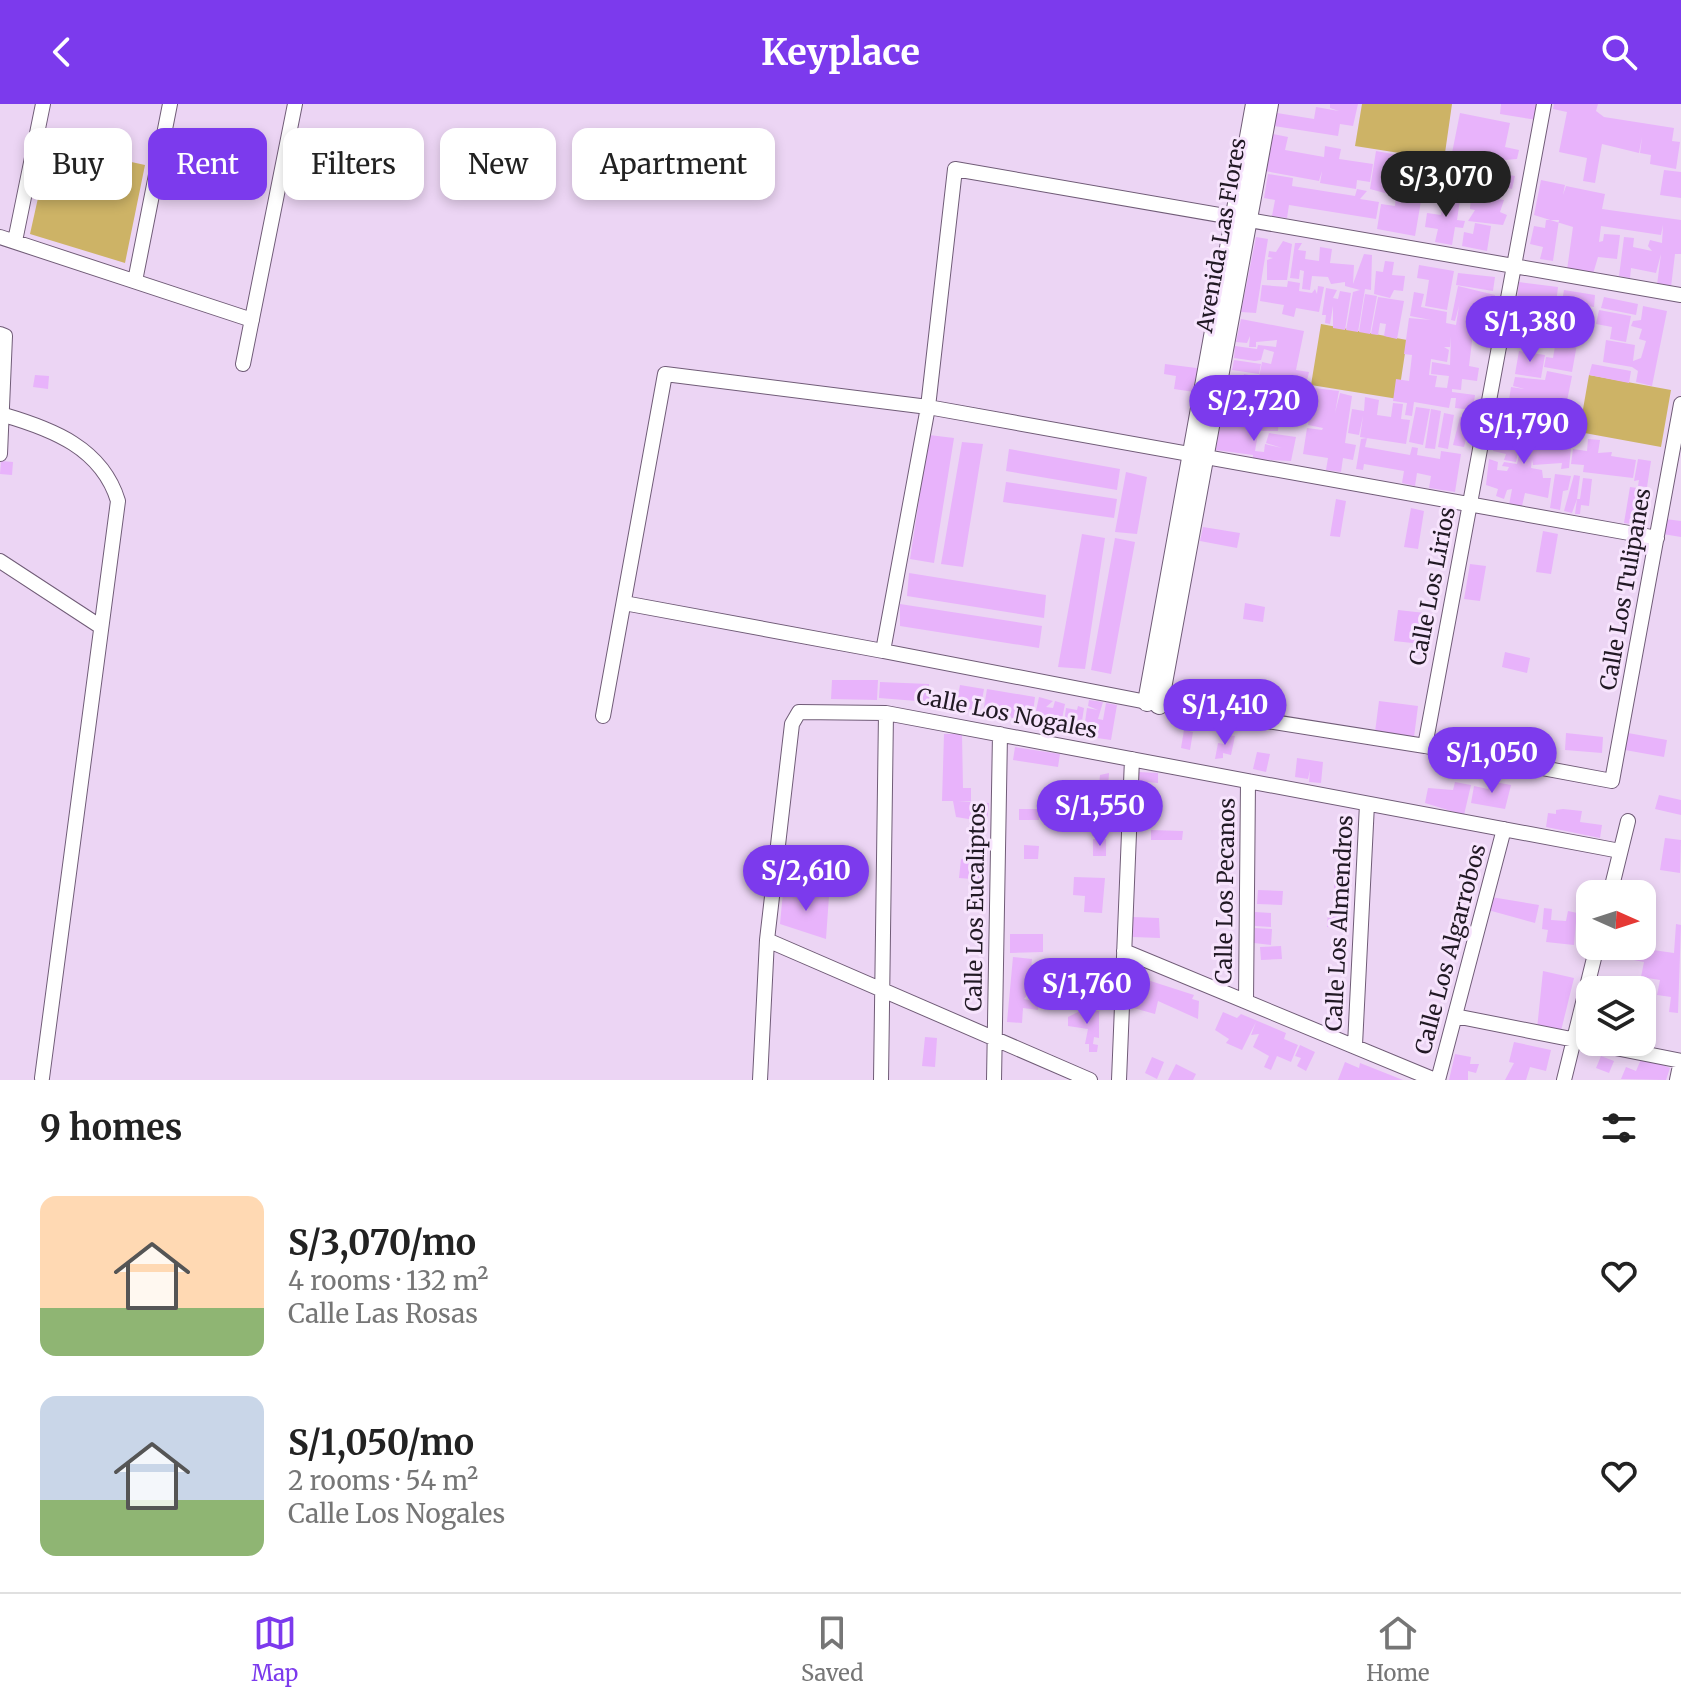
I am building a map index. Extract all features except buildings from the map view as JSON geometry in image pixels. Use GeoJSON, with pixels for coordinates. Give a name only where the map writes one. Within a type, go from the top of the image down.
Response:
{"type":"FeatureCollection","features":[{"type":"Feature","properties":{"kind":"street"},"geometry":{"type":"LineString","coordinates":[[15,241],[43,104]]}},
{"type":"Feature","properties":{"kind":"street"},"geometry":{"type":"LineString","coordinates":[[135,281],[170,104]]}},
{"type":"Feature","properties":{"kind":"street"},"geometry":{"type":"LineString","coordinates":[[243,364],[295,104]]}},
{"type":"Feature","properties":{"kind":"street","name":"Avenida Las Flores"},"geometry":{"type":"LineString","coordinates":[[1153,704],[1241,217],[1255,104]]}},
{"type":"Feature","properties":{"kind":"street","name":"Avenida Las Flores"},"geometry":{"type":"LineString","coordinates":[[1241,217],[1269,104]]}},
{"type":"Feature","properties":{"kind":"street","name":"Calle Los Lirios"},"geometry":{"type":"LineString","coordinates":[[1425,746],[1544,104]]}},
{"type":"Feature","properties":{"kind":"street"},"geometry":{"type":"LineString","coordinates":[[883,651],[928,407],[955,169],[1206,215],[1241,217],[1681,295]]}},
{"type":"Feature","properties":{"kind":"street"},"geometry":{"type":"LineString","coordinates":[[0,237],[252,320]]}},
{"type":"Feature","properties":{"kind":"street"},"geometry":{"type":"LineString","coordinates":[[0,334],[5,336],[0,454]]}},
{"type":"Feature","properties":{"kind":"street"},"geometry":{"type":"LineString","coordinates":[[603,716],[665,374],[928,407],[1657,538]]}},
{"type":"Feature","properties":{"kind":"street","name":"Calle Los Tulipanes"},"geometry":{"type":"LineString","coordinates":[[1425,746],[1612,781],[1681,404]]}},
{"type":"Feature","properties":{"kind":"street"},"geometry":{"type":"LineString","coordinates":[[4,415],[55,430],[78,445],[112,480],[118,501],[42,1078]]}},
{"type":"Feature","properties":{"kind":"street"},"geometry":{"type":"LineString","coordinates":[[0,561],[101,627]]}},
{"type":"Feature","properties":{"kind":"street"},"geometry":{"type":"LineString","coordinates":[[624,603],[1153,704],[1425,746]]}},
{"type":"Feature","properties":{"kind":"street","name":"Calle Los Nogales"},"geometry":{"type":"LineString","coordinates":[[767,940],[792,724],[799,712],[809,710],[886,713],[1620,851]]}},
{"type":"Feature","properties":{"kind":"street"},"geometry":{"type":"LineString","coordinates":[[881,1080],[886,713]]}},
{"type":"Feature","properties":{"kind":"street","name":"Calle Los Eucaliptos"},"geometry":{"type":"LineString","coordinates":[[994,1080],[1000,734]]}},
{"type":"Feature","properties":{"kind":"street"},"geometry":{"type":"LineString","coordinates":[[1119,1080],[1132,759]]}},
{"type":"Feature","properties":{"kind":"street","name":"Calle Los Pecanos"},"geometry":{"type":"LineString","coordinates":[[1246,1001],[1248,781]]}},
{"type":"Feature","properties":{"kind":"street","name":"Calle Los Almendros"},"geometry":{"type":"LineString","coordinates":[[1355,1045],[1367,804]]}},
{"type":"Feature","properties":{"kind":"street"},"geometry":{"type":"LineString","coordinates":[[1613,880],[1628,821]]}},
{"type":"Feature","properties":{"kind":"street","name":"Calle Los Algarrobos"},"geometry":{"type":"LineString","coordinates":[[1437,1080],[1504,829]]}},
{"type":"Feature","properties":{"kind":"street"},"geometry":{"type":"LineString","coordinates":[[760,1080],[767,940],[1090,1080]]}},
{"type":"Feature","properties":{"kind":"street"},"geometry":{"type":"LineString","coordinates":[[1124,951],[1437,1080]]}},
{"type":"Feature","properties":{"kind":"street"},"geometry":{"type":"LineString","coordinates":[[1564,1080],[1594,960]]}},
{"type":"Feature","properties":{"kind":"street"},"geometry":{"type":"LineString","coordinates":[[1455,1016],[1681,1061],[1677,1080]]}},
{"type":"Feature","properties":{"kind":"shaded area"},"geometry":{"type":"Polygon","coordinates":[[[1362,104],[1452,104],[1444,160],[1355,146],[1362,104]]]}},
{"type":"Feature","properties":{"kind":"shaded area"},"geometry":{"type":"Polygon","coordinates":[[[132,162],[145,165],[125,263],[30,234],[38,200],[132,200],[132,162]]]}},
{"type":"Feature","properties":{"kind":"shaded area"},"geometry":{"type":"Polygon","coordinates":[[[1321,324],[1407,340],[1398,399],[1311,385],[1321,324]]]}},
{"type":"Feature","properties":{"kind":"shaded area"},"geometry":{"type":"Polygon","coordinates":[[[1589,375],[1671,390],[1661,447],[1579,432],[1589,375]]]}}]}
